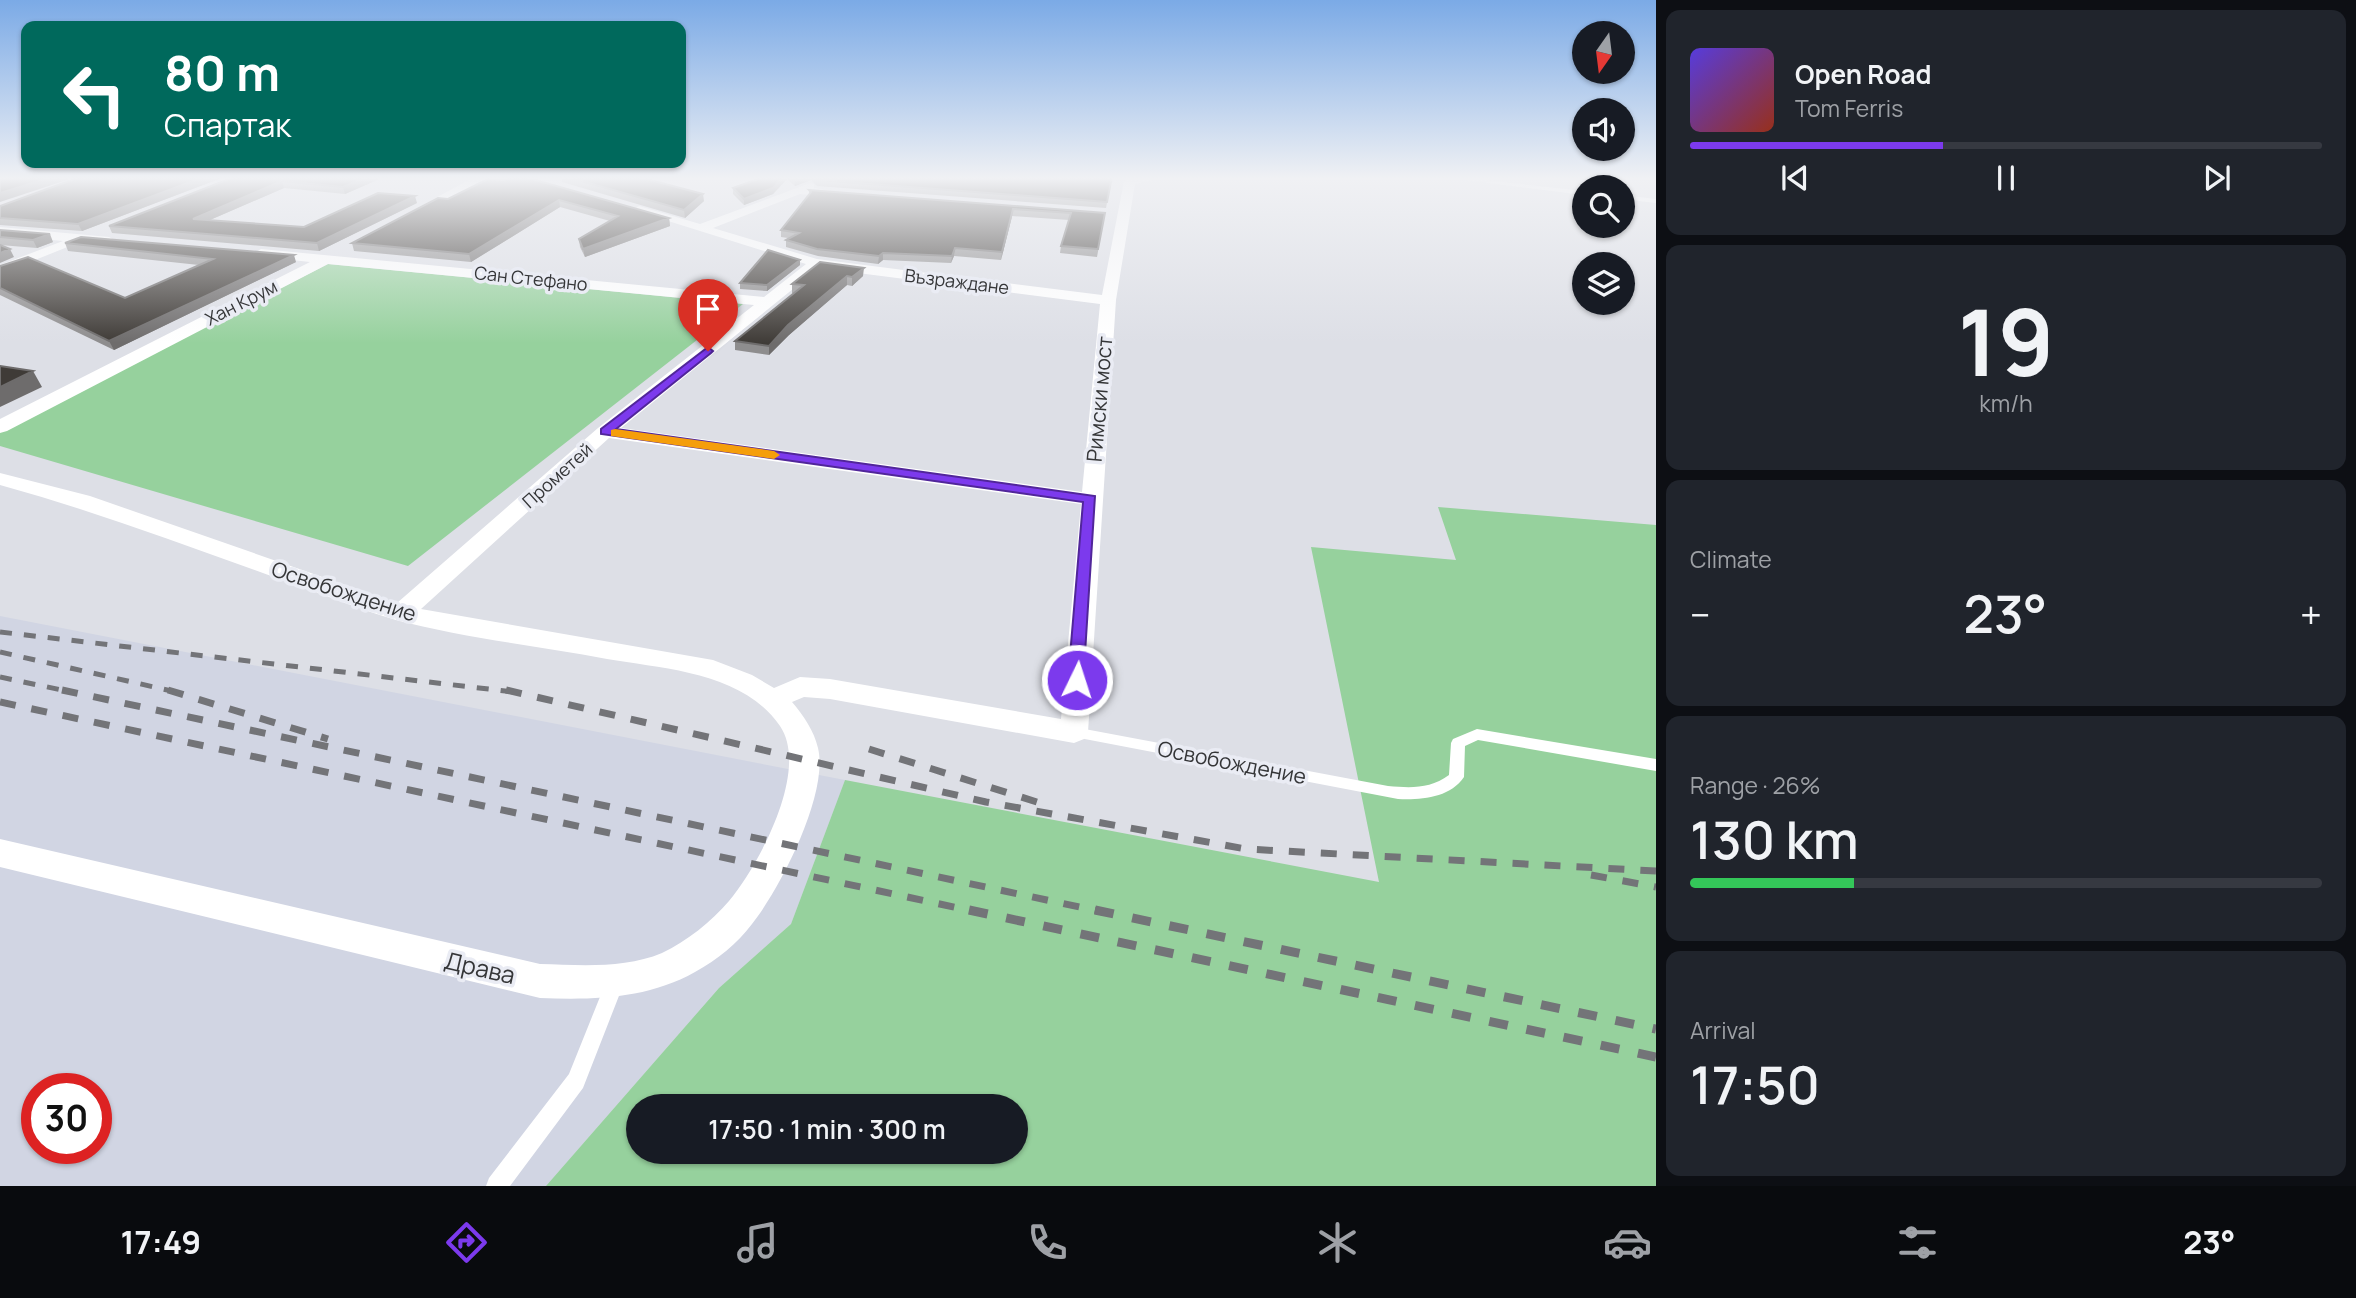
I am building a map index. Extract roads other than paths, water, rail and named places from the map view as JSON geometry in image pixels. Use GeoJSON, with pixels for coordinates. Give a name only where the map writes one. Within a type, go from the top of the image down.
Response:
{"type":"FeatureCollection","features":[{"type":"Feature","properties":{"kind":"street"},"geometry":{"type":"LineString","coordinates":[[13,232],[121,242]]}},
{"type":"Feature","properties":{"kind":"street"},"geometry":{"type":"LineString","coordinates":[[0,270],[96,232]]}},
{"type":"Feature","properties":{"kind":"street","name":"Възраждане"},"geometry":{"type":"LineString","coordinates":[[716,232],[816,263],[1108,300]]}},
{"type":"Feature","properties":{"kind":"street","name":"Римски мост"},"geometry":{"type":"LineString","coordinates":[[1073,732],[1114,232]]}},
{"type":"Feature","properties":{"kind":"street","name":"Хан Крум"},"geometry":{"type":"LineString","coordinates":[[0,427],[350,246]]}},
{"type":"Feature","properties":{"kind":"street","name":"Сан Стефано"},"geometry":{"type":"LineString","coordinates":[[244,252],[769,302]]}},
{"type":"Feature","properties":{"kind":"street","name":"Прометей"},"geometry":{"type":"LineString","coordinates":[[401,613],[606,432],[816,263]]}},
{"type":"Feature","properties":{"kind":"street"},"geometry":{"type":"LineString","coordinates":[[606,432],[1090,499]]}},
{"type":"Feature","properties":{"kind":"street","name":"Освобождение"},"geometry":{"type":"LineString","coordinates":[[0,479],[82,501],[401,613],[713,669],[754,685],[782,710],[800,687],[830,689],[1073,732]]}},
{"type":"Feature","properties":{"kind":"street","name":"Драва"},"geometry":{"type":"LineString","coordinates":[[0,853],[64,871],[540,981],[615,982],[670,966],[707,945],[747,904],[774,855],[800,794],[804,751],[782,710]]}},
{"type":"Feature","properties":{"kind":"lane","name":"Освобождение"},"geometry":{"type":"LineString","coordinates":[[1073,732],[1374,789],[1422,795],[1442,790],[1456,777],[1458,743],[1477,734],[1656,765]]}},
{"type":"Feature","properties":{"kind":"lane"},"geometry":{"type":"LineString","coordinates":[[497,1186],[576,1081],[615,982]]}},
{"type":"Feature","properties":{"kind":"railway"},"geometry":{"type":"LineString","coordinates":[[0,632],[514,692]]}},
{"type":"Feature","properties":{"kind":"railway"},"geometry":{"type":"LineString","coordinates":[[0,652],[170,691]]}},
{"type":"Feature","properties":{"kind":"railway"},"geometry":{"type":"LineString","coordinates":[[0,677],[71,692]]}},
{"type":"Feature","properties":{"kind":"railway"},"geometry":{"type":"LineString","coordinates":[[62,690],[1103,912]]}},
{"type":"Feature","properties":{"kind":"railway"},"geometry":{"type":"LineString","coordinates":[[506,690],[986,802],[1246,849],[1656,871]]}},
{"type":"Feature","properties":{"kind":"railway"},"geometry":{"type":"LineString","coordinates":[[170,691],[176,692]]}},
{"type":"Feature","properties":{"kind":"railway"},"geometry":{"type":"LineString","coordinates":[[170,691],[328,739]]}},
{"type":"Feature","properties":{"kind":"railway"},"geometry":{"type":"LineString","coordinates":[[0,702],[977,912]]}},
{"type":"Feature","properties":{"kind":"railway"},"geometry":{"type":"LineString","coordinates":[[869,749],[1040,803]]}},
{"type":"Feature","properties":{"kind":"railway"},"geometry":{"type":"LineString","coordinates":[[1591,875],[1656,887]]}},
{"type":"Feature","properties":{"kind":"railway"},"geometry":{"type":"LineString","coordinates":[[969,910],[1656,1057]]}},
{"type":"Feature","properties":{"kind":"railway"},"geometry":{"type":"LineString","coordinates":[[1095,910],[1656,1029]]}}]}
